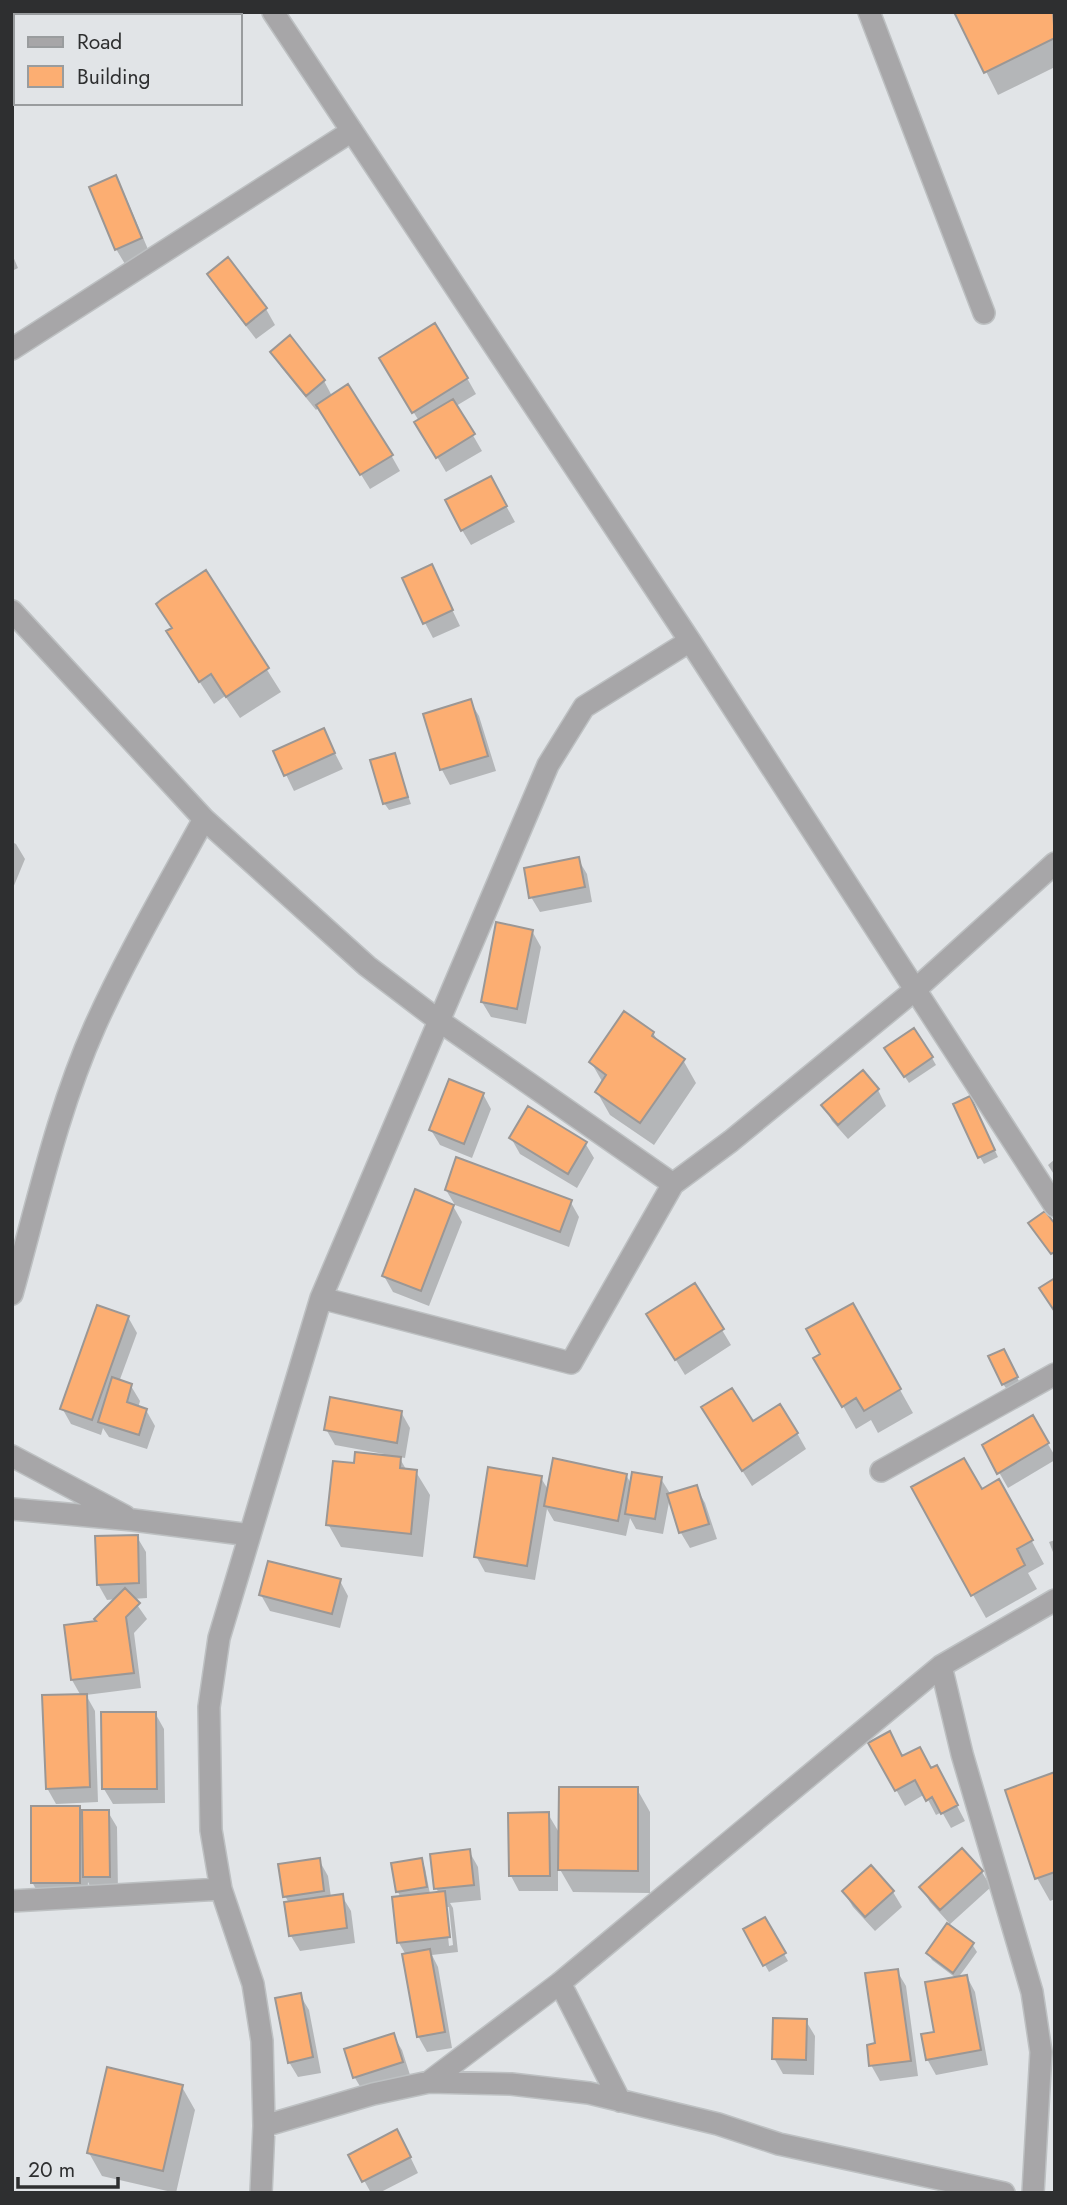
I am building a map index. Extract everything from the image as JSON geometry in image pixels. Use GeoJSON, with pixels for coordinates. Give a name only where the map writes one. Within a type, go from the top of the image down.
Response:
{"type":"FeatureCollection","features":[{"type":"Feature","properties":{"kind":"street"},"geometry":{"type":"LineString","coordinates":[[273,12],[690,641],[1055,1206]]}},
{"type":"Feature","properties":{"kind":"street"},"geometry":{"type":"LineString","coordinates":[[869,12],[984,313]]}},
{"type":"Feature","properties":{"kind":"street"},"geometry":{"type":"LineString","coordinates":[[12,349],[352,131]]}},
{"type":"Feature","properties":{"kind":"street"},"geometry":{"type":"LineString","coordinates":[[12,611],[205,819],[368,966],[438,1020],[673,1184]]}},
{"type":"Feature","properties":{"kind":"street"},"geometry":{"type":"LineString","coordinates":[[261,2193],[264,2126],[262,2041],[253,1984],[221,1889],[211,1830],[209,1707],[219,1638],[321,1298],[548,765],[584,707],[690,641]]}},
{"type":"Feature","properties":{"kind":"street"},"geometry":{"type":"LineString","coordinates":[[12,1294],[64,1108],[94,1027],[140,936],[205,819]]}},
{"type":"Feature","properties":{"kind":"street"},"geometry":{"type":"LineString","coordinates":[[321,1298],[570,1363],[673,1184],[731,1141],[916,989],[1055,863]]}},
{"type":"Feature","properties":{"kind":"street"},"geometry":{"type":"LineString","coordinates":[[881,1471],[1055,1374]]}},
{"type":"Feature","properties":{"kind":"street"},"geometry":{"type":"LineString","coordinates":[[12,1456],[133,1520]]}},
{"type":"Feature","properties":{"kind":"street"},"geometry":{"type":"LineString","coordinates":[[12,1509],[133,1520],[250,1535]]}},
{"type":"Feature","properties":{"kind":"street"},"geometry":{"type":"LineString","coordinates":[[429,2082],[560,1983],[941,1666],[1055,1600]]}},
{"type":"Feature","properties":{"kind":"street"},"geometry":{"type":"LineString","coordinates":[[941,1666],[962,1754],[1032,1992],[1041,2053],[1033,2193]]}},
{"type":"Feature","properties":{"kind":"street"},"geometry":{"type":"LineString","coordinates":[[12,1901],[221,1889]]}},
{"type":"Feature","properties":{"kind":"street"},"geometry":{"type":"LineString","coordinates":[[560,1983],[620,2101]]}},
{"type":"Feature","properties":{"kind":"street"},"geometry":{"type":"LineString","coordinates":[[264,2126],[373,2094],[429,2082],[511,2084],[589,2094],[718,2124],[779,2144],[1004,2193]]}},
{"type":"Feature","properties":{"kind":"building"},"geometry":{"type":"Polygon","coordinates":[[[954,12],[1053,12],[1055,38],[984,73],[954,12]]]}},
{"type":"Feature","properties":{"kind":"building"},"geometry":{"type":"Polygon","coordinates":[[[116,175],[142,238],[115,250],[89,187],[116,175]]]}},
{"type":"Feature","properties":{"kind":"building"},"geometry":{"type":"Polygon","coordinates":[[[228,257],[267,308],[246,325],[207,274],[228,257]]]}},
{"type":"Feature","properties":{"kind":"building"},"geometry":{"type":"Polygon","coordinates":[[[435,323],[468,378],[412,413],[379,358],[435,323]]]}},
{"type":"Feature","properties":{"kind":"building"},"geometry":{"type":"Polygon","coordinates":[[[290,335],[325,380],[306,396],[270,352],[290,335]]]}},
{"type":"Feature","properties":{"kind":"building"},"geometry":{"type":"Polygon","coordinates":[[[348,384],[393,455],[360,475],[316,405],[348,384]]]}},
{"type":"Feature","properties":{"kind":"building"},"geometry":{"type":"Polygon","coordinates":[[[453,399],[475,434],[436,458],[414,422],[453,399]]]}},
{"type":"Feature","properties":{"kind":"building"},"geometry":{"type":"Polygon","coordinates":[[[491,476],[507,506],[461,531],[445,500],[491,476]]]}},
{"type":"Feature","properties":{"kind":"building"},"geometry":{"type":"Polygon","coordinates":[[[432,564],[453,610],[423,624],[402,578],[432,564]]]}},
{"type":"Feature","properties":{"kind":"building"},"geometry":{"type":"Polygon","coordinates":[[[206,570],[269,668],[226,697],[211,674],[199,682],[166,631],[172,628],[156,604],[206,570]]]}},
{"type":"Feature","properties":{"kind":"building"},"geometry":{"type":"Polygon","coordinates":[[[471,699],[488,756],[440,770],[423,714],[471,699]]]}},
{"type":"Feature","properties":{"kind":"building"},"geometry":{"type":"Polygon","coordinates":[[[324,728],[335,753],[284,776],[273,751],[324,728]]]}},
{"type":"Feature","properties":{"kind":"building"},"geometry":{"type":"Polygon","coordinates":[[[395,753],[408,797],[383,804],[370,760],[395,753]]]}},
{"type":"Feature","properties":{"kind":"building"},"geometry":{"type":"Polygon","coordinates":[[[579,857],[585,887],[529,898],[524,868],[579,857]]]}},
{"type":"Feature","properties":{"kind":"building"},"geometry":{"type":"Polygon","coordinates":[[[496,922],[533,930],[517,1009],[481,1002],[496,922]]]}},
{"type":"Feature","properties":{"kind":"building"},"geometry":{"type":"Polygon","coordinates":[[[624,1011],[654,1032],[652,1036],[685,1059],[640,1123],[595,1092],[606,1075],[589,1062],[624,1011]]]}},
{"type":"Feature","properties":{"kind":"building"},"geometry":{"type":"Polygon","coordinates":[[[914,1028],[933,1057],[904,1077],[884,1048],[914,1028]]]}},
{"type":"Feature","properties":{"kind":"building"},"geometry":{"type":"Polygon","coordinates":[[[863,1070],[879,1089],[838,1125],[821,1105],[863,1070]]]}},
{"type":"Feature","properties":{"kind":"building"},"geometry":{"type":"Polygon","coordinates":[[[449,1079],[484,1093],[464,1144],[429,1130],[449,1079]]]}},
{"type":"Feature","properties":{"kind":"building"},"geometry":{"type":"Polygon","coordinates":[[[970,1096],[995,1150],[978,1158],[953,1104],[970,1096]]]}},
{"type":"Feature","properties":{"kind":"building"},"geometry":{"type":"Polygon","coordinates":[[[528,1106],[587,1142],[568,1174],[509,1138],[528,1106]]]}},
{"type":"Feature","properties":{"kind":"building"},"geometry":{"type":"Polygon","coordinates":[[[456,1157],[572,1200],[560,1232],[445,1190],[456,1157]]]}},
{"type":"Feature","properties":{"kind":"building"},"geometry":{"type":"Polygon","coordinates":[[[415,1189],[454,1205],[421,1291],[382,1276],[415,1189]]]}},
{"type":"Feature","properties":{"kind":"building"},"geometry":{"type":"Polygon","coordinates":[[[1045,1211],[1055,1224],[1055,1252],[1051,1254],[1028,1223],[1045,1211]]]}},
{"type":"Feature","properties":{"kind":"building"},"geometry":{"type":"Polygon","coordinates":[[[1055,1278],[1055,1312],[1039,1288],[1055,1278]]]}},
{"type":"Feature","properties":{"kind":"building"},"geometry":{"type":"Polygon","coordinates":[[[695,1283],[724,1329],[675,1360],[646,1314],[695,1283]]]}},
{"type":"Feature","properties":{"kind":"building"},"geometry":{"type":"Polygon","coordinates":[[[853,1303],[901,1389],[864,1411],[856,1398],[842,1407],[813,1358],[820,1354],[806,1329],[853,1303]]]}},
{"type":"Feature","properties":{"kind":"building"},"geometry":{"type":"Polygon","coordinates":[[[97,1305],[129,1316],[92,1420],[60,1409],[97,1305]]]}},
{"type":"Feature","properties":{"kind":"building"},"geometry":{"type":"Polygon","coordinates":[[[1004,1349],[1018,1377],[1002,1385],[988,1356],[1004,1349]]]}},
{"type":"Feature","properties":{"kind":"building"},"geometry":{"type":"Polygon","coordinates":[[[112,1377],[132,1384],[127,1402],[147,1409],[139,1435],[98,1422],[112,1377]]]}},
{"type":"Feature","properties":{"kind":"building"},"geometry":{"type":"Polygon","coordinates":[[[732,1388],[753,1421],[780,1404],[798,1433],[742,1471],[701,1407],[732,1388]]]}},
{"type":"Feature","properties":{"kind":"building"},"geometry":{"type":"Polygon","coordinates":[[[330,1397],[402,1411],[397,1443],[324,1430],[330,1397]]]}},
{"type":"Feature","properties":{"kind":"building"},"geometry":{"type":"Polygon","coordinates":[[[1033,1415],[1049,1443],[997,1474],[982,1445],[1033,1415]]]}},
{"type":"Feature","properties":{"kind":"building"},"geometry":{"type":"Polygon","coordinates":[[[355,1452],[401,1457],[400,1468],[417,1470],[411,1534],[326,1525],[333,1461],[354,1463],[355,1452]]]}},
{"type":"Feature","properties":{"kind":"building"},"geometry":{"type":"Polygon","coordinates":[[[553,1458],[627,1474],[618,1521],[544,1506],[553,1458]]]}},
{"type":"Feature","properties":{"kind":"building"},"geometry":{"type":"Polygon","coordinates":[[[964,1458],[982,1489],[999,1479],[1033,1540],[1017,1549],[1025,1565],[971,1596],[911,1487],[964,1458]]]}},
{"type":"Feature","properties":{"kind":"building"},"geometry":{"type":"Polygon","coordinates":[[[488,1467],[542,1476],[527,1566],[474,1557],[488,1467]]]}},
{"type":"Feature","properties":{"kind":"building"},"geometry":{"type":"Polygon","coordinates":[[[632,1472],[662,1477],[655,1519],[625,1514],[632,1472]]]}},
{"type":"Feature","properties":{"kind":"building"},"geometry":{"type":"Polygon","coordinates":[[[697,1485],[709,1524],[679,1533],[667,1494],[697,1485]]]}},
{"type":"Feature","properties":{"kind":"building"},"geometry":{"type":"Polygon","coordinates":[[[138,1535],[139,1583],[97,1585],[95,1536],[138,1535]]]}},
{"type":"Feature","properties":{"kind":"building"},"geometry":{"type":"Polygon","coordinates":[[[268,1561],[341,1579],[332,1614],[259,1595],[268,1561]]]}},
{"type":"Feature","properties":{"kind":"building"},"geometry":{"type":"Polygon","coordinates":[[[125,1588],[140,1603],[126,1617],[134,1673],[71,1680],[64,1625],[96,1621],[94,1619],[125,1588]]]}},
{"type":"Feature","properties":{"kind":"building"},"geometry":{"type":"Polygon","coordinates":[[[87,1694],[90,1787],[46,1789],[42,1695],[87,1694]]]}},
{"type":"Feature","properties":{"kind":"building"},"geometry":{"type":"Polygon","coordinates":[[[101,1712],[156,1712],[157,1789],[102,1789],[101,1712]]]}},
{"type":"Feature","properties":{"kind":"building"},"geometry":{"type":"Polygon","coordinates":[[[890,1731],[902,1756],[920,1747],[931,1768],[937,1765],[958,1805],[941,1814],[932,1797],[926,1801],[915,1780],[895,1791],[868,1743],[890,1731]]]}},
{"type":"Feature","properties":{"kind":"building"},"geometry":{"type":"Polygon","coordinates":[[[1055,1772],[1055,1872],[1035,1879],[1005,1790],[1055,1772]]]}},
{"type":"Feature","properties":{"kind":"building"},"geometry":{"type":"Polygon","coordinates":[[[559,1787],[638,1787],[638,1871],[558,1870],[559,1787]]]}},
{"type":"Feature","properties":{"kind":"building"},"geometry":{"type":"Polygon","coordinates":[[[31,1806],[80,1806],[80,1883],[31,1883],[31,1806]]]}},
{"type":"Feature","properties":{"kind":"building"},"geometry":{"type":"Polygon","coordinates":[[[82,1810],[109,1810],[110,1877],[83,1877],[82,1810]]]}},
{"type":"Feature","properties":{"kind":"building"},"geometry":{"type":"Polygon","coordinates":[[[549,1812],[550,1876],[509,1876],[508,1813],[549,1812]]]}},
{"type":"Feature","properties":{"kind":"building"},"geometry":{"type":"Polygon","coordinates":[[[962,1848],[983,1871],[940,1910],[919,1887],[962,1848]]]}},
{"type":"Feature","properties":{"kind":"building"},"geometry":{"type":"Polygon","coordinates":[[[470,1849],[474,1885],[434,1889],[430,1854],[470,1849]]]}},
{"type":"Feature","properties":{"kind":"building"},"geometry":{"type":"Polygon","coordinates":[[[320,1858],[324,1891],[283,1897],[278,1864],[320,1858]]]}},
{"type":"Feature","properties":{"kind":"building"},"geometry":{"type":"Polygon","coordinates":[[[422,1858],[427,1887],[396,1892],[391,1863],[422,1858]]]}},
{"type":"Feature","properties":{"kind":"building"},"geometry":{"type":"Polygon","coordinates":[[[871,1865],[894,1891],[865,1917],[842,1891],[871,1865]]]}},
{"type":"Feature","properties":{"kind":"building"},"geometry":{"type":"Polygon","coordinates":[[[445,1891],[450,1937],[397,1943],[392,1897],[445,1891]]]}},
{"type":"Feature","properties":{"kind":"building"},"geometry":{"type":"Polygon","coordinates":[[[343,1894],[347,1928],[289,1936],[284,1902],[343,1894]]]}},
{"type":"Feature","properties":{"kind":"building"},"geometry":{"type":"Polygon","coordinates":[[[765,1917],[786,1953],[763,1966],[743,1929],[765,1917]]]}},
{"type":"Feature","properties":{"kind":"building"},"geometry":{"type":"Polygon","coordinates":[[[947,1923],[974,1943],[953,1973],[926,1953],[947,1923]]]}},
{"type":"Feature","properties":{"kind":"building"},"geometry":{"type":"Polygon","coordinates":[[[430,1949],[445,2032],[417,2037],[402,1954],[430,1949]]]}},
{"type":"Feature","properties":{"kind":"building"},"geometry":{"type":"Polygon","coordinates":[[[898,1969],[911,2061],[869,2066],[867,2045],[875,2043],[865,1973],[898,1969]]]}},
{"type":"Feature","properties":{"kind":"building"},"geometry":{"type":"Polygon","coordinates":[[[967,1975],[981,2050],[926,2060],[921,2034],[934,2032],[925,1982],[967,1975]]]}},
{"type":"Feature","properties":{"kind":"building"},"geometry":{"type":"Polygon","coordinates":[[[301,1993],[313,2057],[288,2063],[275,1998],[301,1993]]]}},
{"type":"Feature","properties":{"kind":"building"},"geometry":{"type":"Polygon","coordinates":[[[773,2018],[807,2019],[806,2060],[772,2059],[773,2018]]]}},
{"type":"Feature","properties":{"kind":"building"},"geometry":{"type":"Polygon","coordinates":[[[394,2033],[403,2062],[353,2078],[344,2049],[394,2033]]]}},
{"type":"Feature","properties":{"kind":"building"},"geometry":{"type":"Polygon","coordinates":[[[107,2067],[183,2085],[163,2171],[87,2153],[107,2067]]]}},
{"type":"Feature","properties":{"kind":"building"},"geometry":{"type":"Polygon","coordinates":[[[397,2129],[411,2157],[362,2182],[348,2155],[397,2129]]]}}]}
